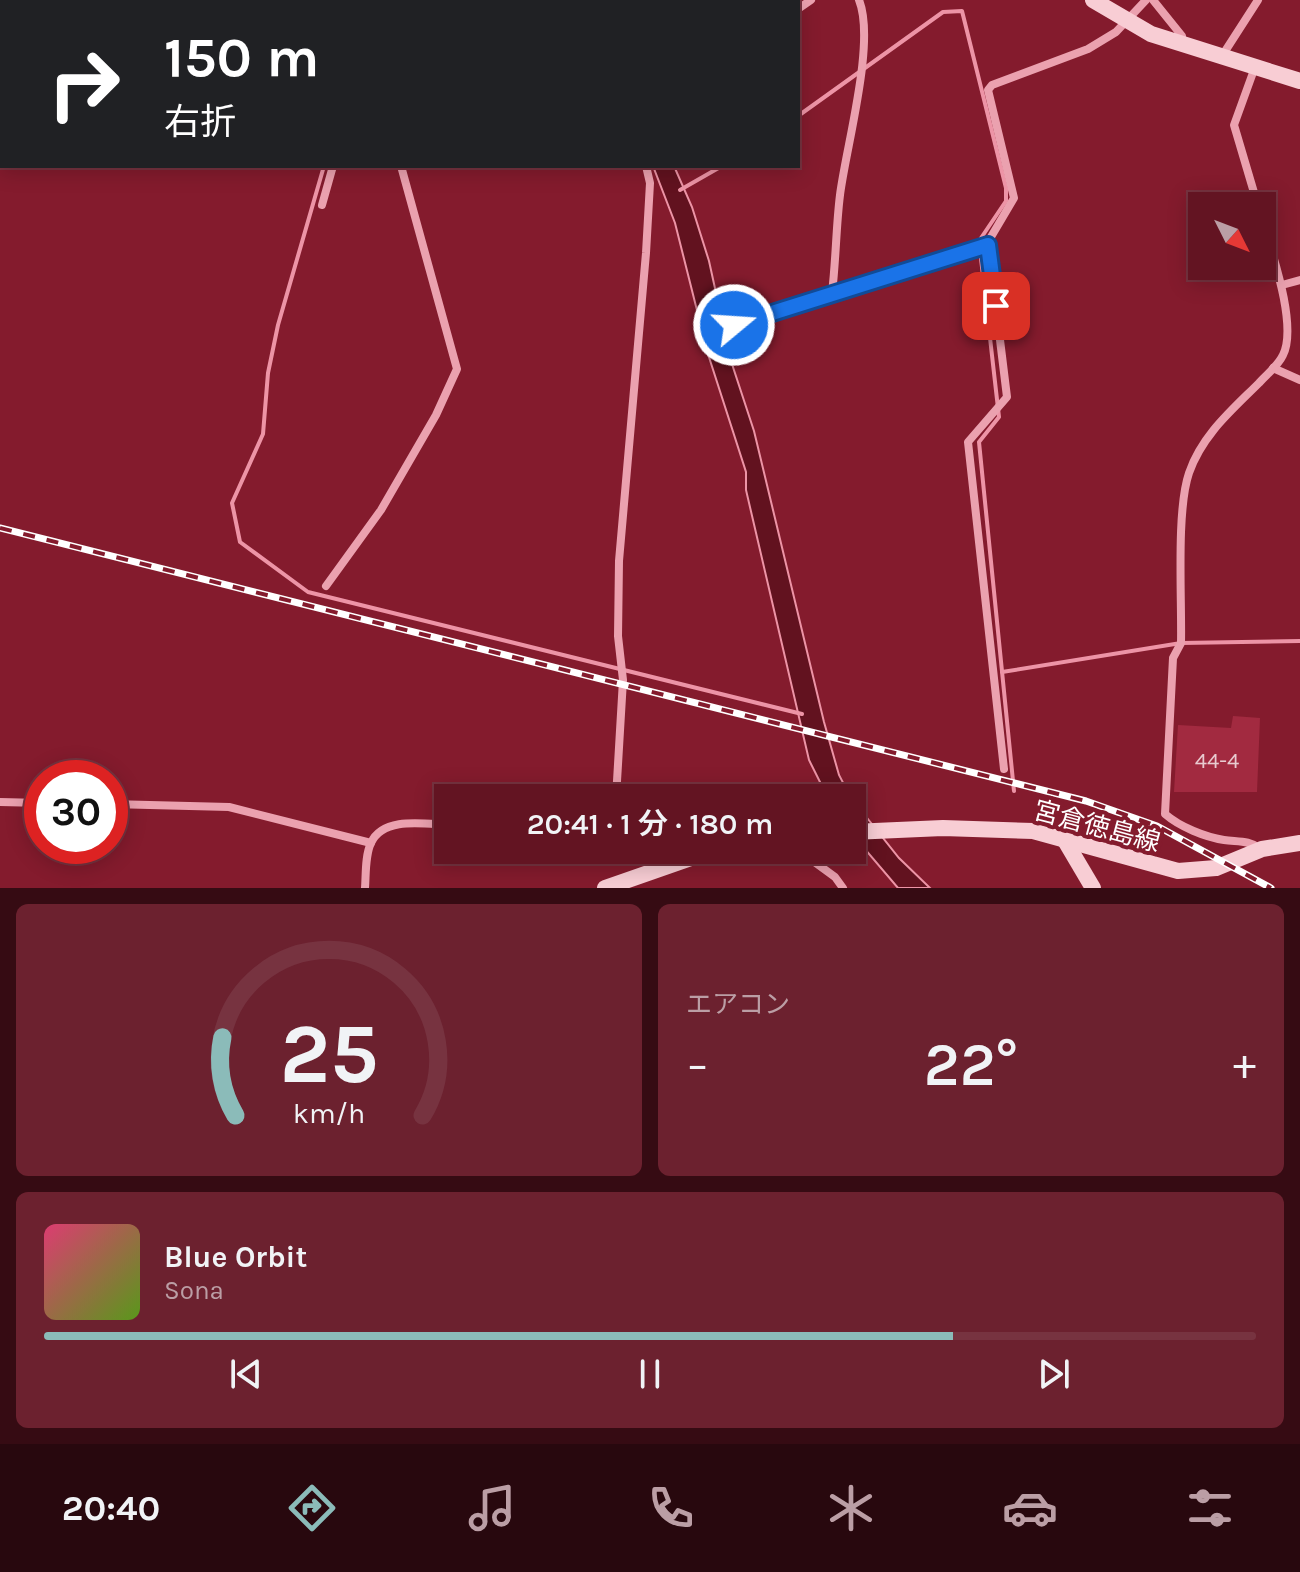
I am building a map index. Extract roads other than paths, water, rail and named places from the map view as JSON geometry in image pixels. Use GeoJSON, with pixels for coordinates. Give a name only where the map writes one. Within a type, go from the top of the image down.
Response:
{"type":"FeatureCollection","features":[{"type":"Feature","properties":{"kind":"main road"},"geometry":{"type":"LineString","coordinates":[[1093,0],[1125,20],[1184,46],[1300,81]]}},
{"type":"Feature","properties":{"kind":"main road","name":"宮倉徳島線"},"geometry":{"type":"LineString","coordinates":[[866,831],[993,828],[1033,831],[1178,871],[1216,868],[1262,849],[1300,843]]}},
{"type":"Feature","properties":{"kind":"main road"},"geometry":{"type":"LineString","coordinates":[[1064,839],[1093,888]]}},
{"type":"Feature","properties":{"kind":"main road"},"geometry":{"type":"LineString","coordinates":[[605,888],[674,864]]}},
{"type":"Feature","properties":{"kind":"street"},"geometry":{"type":"LineString","coordinates":[[832,293],[840,192],[861,70],[863,12],[859,0]]}},
{"type":"Feature","properties":{"kind":"street"},"geometry":{"type":"LineString","coordinates":[[1004,769],[968,442],[1007,397],[983,247],[1014,198],[988,90],[992,85],[1088,49],[1116,32],[1146,0]]}},
{"type":"Feature","properties":{"kind":"street"},"geometry":{"type":"LineString","coordinates":[[1153,0],[1182,36],[1184,46]]}},
{"type":"Feature","properties":{"kind":"street"},"geometry":{"type":"LineString","coordinates":[[1221,57],[1258,0]]}},
{"type":"Feature","properties":{"kind":"street"},"geometry":{"type":"LineString","coordinates":[[1254,192],[1234,125],[1255,67]]}},
{"type":"Feature","properties":{"kind":"street"},"geometry":{"type":"LineString","coordinates":[[322,205],[332,168]]}},
{"type":"Feature","properties":{"kind":"street"},"geometry":{"type":"LineString","coordinates":[[326,586],[381,510],[436,415],[457,369],[402,168]]}},
{"type":"Feature","properties":{"kind":"street"},"geometry":{"type":"LineString","coordinates":[[617,784],[622,698],[619,561],[646,253],[650,183],[646,168]]}},
{"type":"Feature","properties":{"kind":"street"},"geometry":{"type":"LineString","coordinates":[[734,325],[983,247]]}},
{"type":"Feature","properties":{"kind":"street"},"geometry":{"type":"LineString","coordinates":[[1262,849],[1252,842],[1221,840],[1177,825],[1165,814],[1173,658],[1181,643],[1184,489],[1198,452],[1212,431],[1283,355],[1287,341],[1282,285],[1276,265]]}},
{"type":"Feature","properties":{"kind":"street"},"geometry":{"type":"LineString","coordinates":[[1282,285],[1300,280]]}},
{"type":"Feature","properties":{"kind":"street"},"geometry":{"type":"LineString","coordinates":[[1273,368],[1300,380]]}},
{"type":"Feature","properties":{"kind":"street"},"geometry":{"type":"LineString","coordinates":[[0,802],[24,803]]}},
{"type":"Feature","properties":{"kind":"street"},"geometry":{"type":"LineString","coordinates":[[128,804],[229,807],[371,843]]}},
{"type":"Feature","properties":{"kind":"street"},"geometry":{"type":"LineString","coordinates":[[365,888],[371,843],[380,832],[403,823],[434,824]]}},
{"type":"Feature","properties":{"kind":"street"},"geometry":{"type":"LineString","coordinates":[[817,864],[835,877],[843,888]]}},
{"type":"Feature","properties":{"kind":"waterway"},"geometry":{"type":"LineString","coordinates":[[800,115],[943,12],[962,11],[1006,188],[1006,201],[979,241],[999,417],[979,442],[1014,791]]}},
{"type":"Feature","properties":{"kind":"waterway"},"geometry":{"type":"LineString","coordinates":[[323,168],[278,325],[268,373],[263,434],[232,503],[240,542],[308,592],[802,714]]}},
{"type":"Feature","properties":{"kind":"waterway"},"geometry":{"type":"LineString","coordinates":[[680,190],[718,168]]}},
{"type":"Feature","properties":{"kind":"waterway"},"geometry":{"type":"LineString","coordinates":[[1002,672],[1181,643],[1300,641]]}},
{"type":"Feature","properties":{"kind":"railway"},"geometry":{"type":"LineString","coordinates":[[0,528],[1086,801],[1157,826],[1271,888]]}}]}
